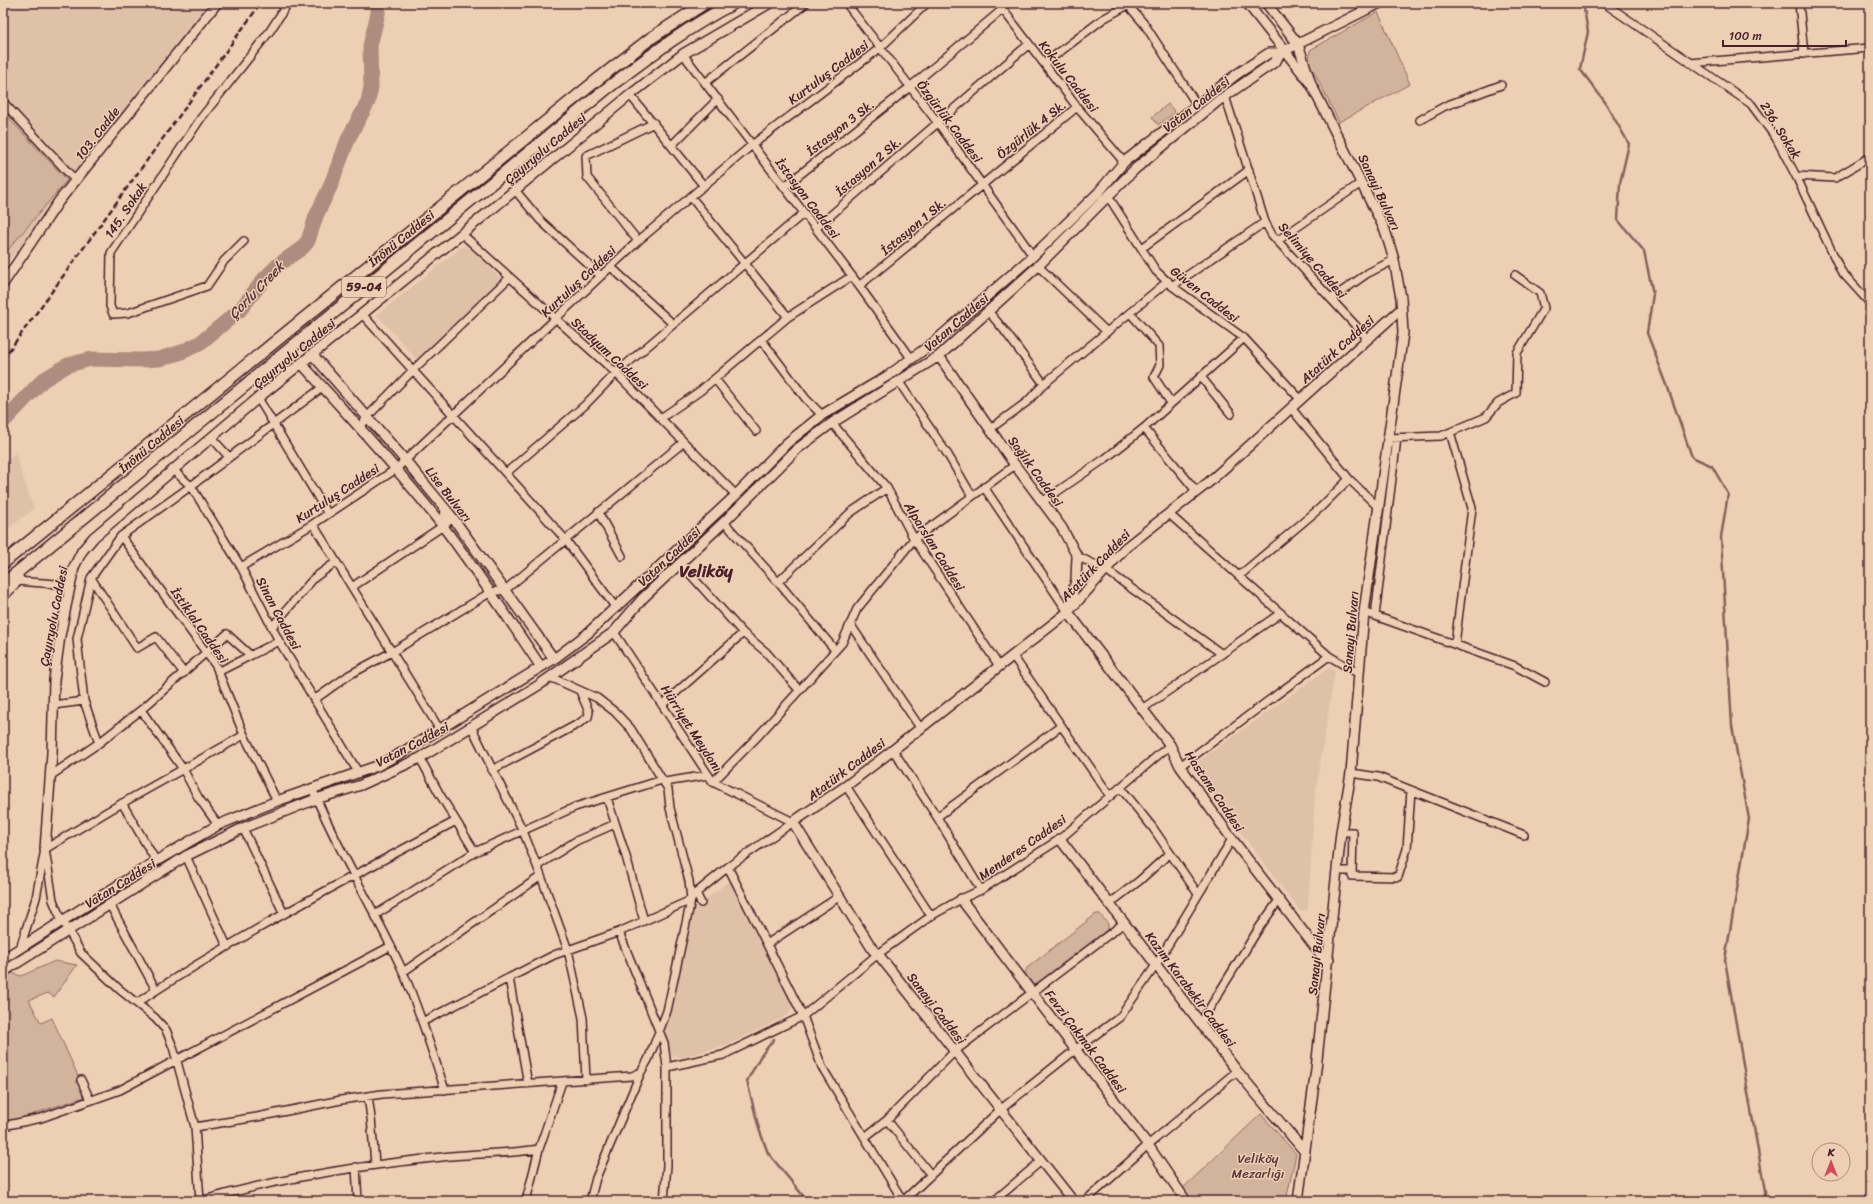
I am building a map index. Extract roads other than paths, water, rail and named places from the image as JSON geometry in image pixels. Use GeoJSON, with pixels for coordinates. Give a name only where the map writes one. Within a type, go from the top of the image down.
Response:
{"type":"FeatureCollection","features":[{"type":"Feature","properties":{"kind":"main road","name":"59-04"},"geometry":{"type":"LineString","coordinates":[[3,564],[597,80],[651,38],[705,3]]}},
{"type":"Feature","properties":{"kind":"main road","name":"İnönü Caddesi"},"geometry":{"type":"LineString","coordinates":[[3,584],[207,415],[605,90],[659,49],[716,12],[734,3]]}},
{"type":"Feature","properties":{"kind":"main road"},"geometry":{"type":"LineString","coordinates":[[3,556],[42,532]]}},
{"type":"Feature","properties":{"kind":"main road"},"geometry":{"type":"LineString","coordinates":[[3,595],[44,550]]}},
{"type":"Feature","properties":{"kind":"street","name":"103. Cadde"},"geometry":{"type":"LineString","coordinates":[[3,284],[60,201],[217,3]]}},
{"type":"Feature","properties":{"kind":"street","name":"145. Sokak"},"geometry":{"type":"LineString","coordinates":[[244,241],[224,261],[207,286],[128,313],[113,314],[110,306],[111,253],[201,118],[270,31],[288,3]]}},
{"type":"Feature","properties":{"kind":"street","name":"Çayıryolu Caddesi"},"geometry":{"type":"LineString","coordinates":[[45,848],[54,680],[74,567],[82,552],[94,537],[258,398],[462,234],[630,95],[683,54],[770,3]]}},
{"type":"Feature","properties":{"kind":"street"},"geometry":{"type":"LineString","coordinates":[[705,83],[806,3]]}},
{"type":"Feature","properties":{"kind":"street","name":"Özgürlük Caddesi"},"geometry":{"type":"LineString","coordinates":[[846,3],[937,123],[1033,256]]}},
{"type":"Feature","properties":{"kind":"street","name":"Kurtuluş Caddesi"},"geometry":{"type":"LineString","coordinates":[[241,567],[313,524],[396,469],[638,241],[752,145],[880,48],[927,3]]}},
{"type":"Feature","properties":{"kind":"street","name":"Kokulu Caddesi"},"geometry":{"type":"LineString","coordinates":[[998,3],[1077,107],[1124,162]]}},
{"type":"Feature","properties":{"kind":"street"},"geometry":{"type":"LineString","coordinates":[[1247,3],[1282,52],[1311,84]]}},
{"type":"Feature","properties":{"kind":"street"},"geometry":{"type":"LineString","coordinates":[[1266,3],[1298,44],[1311,84]]}},
{"type":"Feature","properties":{"kind":"street","name":"Vatan Caddesi"},"geometry":{"type":"LineString","coordinates":[[3,959],[156,862],[218,825],[312,788],[377,766],[440,730],[554,659],[587,634],[616,608],[736,495],[787,443],[822,415],[889,375],[933,343],[1033,256],[1098,192],[1124,162],[1237,74],[1269,53],[1282,52],[1380,3]]}},
{"type":"Feature","properties":{"kind":"street","name":"236. Sokak"},"geometry":{"type":"LineString","coordinates":[[1604,3],[1751,104],[1776,138],[1841,270],[1869,301]]}},
{"type":"Feature","properties":{"kind":"street"},"geometry":{"type":"LineString","coordinates":[[1799,3],[1804,54]]}},
{"type":"Feature","properties":{"kind":"street"},"geometry":{"type":"LineString","coordinates":[[1045,63],[1103,19],[1128,5],[1146,25],[1197,105]]}},
{"type":"Feature","properties":{"kind":"street","name":"İstasyon 3 Sk."},"geometry":{"type":"LineString","coordinates":[[784,187],[910,87],[1003,10]]}},
{"type":"Feature","properties":{"kind":"street","name":"İstasyon 2 Sk."},"geometry":{"type":"LineString","coordinates":[[816,228],[1029,44]]}},
{"type":"Feature","properties":{"kind":"street"},"geometry":{"type":"LineString","coordinates":[[1690,63],[1870,48]]}},
{"type":"Feature","properties":{"kind":"street","name":"Vatan Caddesi"},"geometry":{"type":"LineString","coordinates":[[3,972],[186,856],[243,828],[316,799],[361,785],[420,758],[550,677],[614,632],[643,598],[724,522],[797,449],[832,423],[900,382],[939,356],[1038,266],[1135,169],[1225,96],[1276,61],[1282,52]]}},
{"type":"Feature","properties":{"kind":"street","name":"İstasyon Caddesi"},"geometry":{"type":"LineString","coordinates":[[683,54],[860,286],[911,358]]}},
{"type":"Feature","properties":{"kind":"street","name":"Sanayi Bulvarı"},"geometry":{"type":"LineString","coordinates":[[1298,1201],[1329,959],[1341,832],[1351,774],[1364,612],[1378,507],[1392,438],[1403,333],[1394,260],[1385,230],[1311,84]]}},
{"type":"Feature","properties":{"kind":"street"},"geometry":{"type":"LineString","coordinates":[[1420,120],[1445,106],[1501,85]]}},
{"type":"Feature","properties":{"kind":"street"},"geometry":{"type":"LineString","coordinates":[[630,95],[704,186]]}},
{"type":"Feature","properties":{"kind":"street","name":"Selimiye Caddesi"},"geometry":{"type":"LineString","coordinates":[[1225,96],[1265,222],[1277,241],[1368,339]]}},
{"type":"Feature","properties":{"kind":"street"},"geometry":{"type":"LineString","coordinates":[[672,145],[718,99]]}},
{"type":"Feature","properties":{"kind":"street"},"geometry":{"type":"LineString","coordinates":[[3,102],[76,181]]}},
{"type":"Feature","properties":{"kind":"street","name":"Özgürlük 4 Sk."},"geometry":{"type":"LineString","coordinates":[[982,185],[1077,107]]}},
{"type":"Feature","properties":{"kind":"street"},"geometry":{"type":"LineString","coordinates":[[638,241],[588,177],[586,156],[654,123]]}},
{"type":"Feature","properties":{"kind":"street"},"geometry":{"type":"LineString","coordinates":[[1796,176],[1835,178],[1870,157]]}},
{"type":"Feature","properties":{"kind":"street"},"geometry":{"type":"LineString","coordinates":[[1142,248],[1249,170]]}},
{"type":"Feature","properties":{"kind":"street"},"geometry":{"type":"LineString","coordinates":[[1277,241],[1361,183]]}},
{"type":"Feature","properties":{"kind":"street","name":"İstasyon 1 Sk."},"geometry":{"type":"LineString","coordinates":[[860,286],[982,185]]}},
{"type":"Feature","properties":{"kind":"street"},"geometry":{"type":"LineString","coordinates":[[515,190],[540,220],[601,276]]}},
{"type":"Feature","properties":{"kind":"street","name":"Güven Caddesi"},"geometry":{"type":"LineString","coordinates":[[1108,196],[1156,271],[1170,284],[1244,338],[1301,400]]}},
{"type":"Feature","properties":{"kind":"street"},"geometry":{"type":"LineString","coordinates":[[691,197],[788,317]]}},
{"type":"Feature","properties":{"kind":"street"},"geometry":{"type":"LineString","coordinates":[[506,472],[585,404],[616,373],[804,213]]}},
{"type":"Feature","properties":{"kind":"street"},"geometry":{"type":"LineString","coordinates":[[990,429],[1027,402],[1044,384],[1130,313],[1170,284],[1265,222]]}},
{"type":"Feature","properties":{"kind":"street","name":"Stadyum Caddesi"},"geometry":{"type":"LineString","coordinates":[[462,234],[616,373],[736,495]]}},
{"type":"Feature","properties":{"kind":"street"},"geometry":{"type":"LineString","coordinates":[[1331,299],[1368,273],[1394,260]]}},
{"type":"Feature","properties":{"kind":"street"},"geometry":{"type":"LineString","coordinates":[[1038,266],[1107,332]]}},
{"type":"Feature","properties":{"kind":"street"},"geometry":{"type":"LineString","coordinates":[[611,267],[673,324]]}},
{"type":"Feature","properties":{"kind":"street"},"geometry":{"type":"LineString","coordinates":[[1375,616],[1392,438],[1441,436],[1486,416],[1498,403],[1516,393],[1517,353],[1544,308],[1540,293],[1515,275]]}},
{"type":"Feature","properties":{"kind":"street"},"geometry":{"type":"LineString","coordinates":[[661,418],[700,391],[788,317],[852,276]]}},
{"type":"Feature","properties":{"kind":"street"},"geometry":{"type":"LineString","coordinates":[[360,428],[367,416],[510,277]]}},
{"type":"Feature","properties":{"kind":"street","name":"Atatürk Caddesi"},"geometry":{"type":"LineString","coordinates":[[793,822],[846,786],[1068,612],[1125,548],[1197,492],[1301,400],[1401,308]]}},
{"type":"Feature","properties":{"kind":"street"},"geometry":{"type":"LineString","coordinates":[[988,311],[1044,384]]}},
{"type":"Feature","properties":{"kind":"street"},"geometry":{"type":"LineString","coordinates":[[1130,313],[1159,346],[1160,365],[1154,377],[1172,403]]}},
{"type":"Feature","properties":{"kind":"street"},"geometry":{"type":"LineString","coordinates":[[362,314],[566,539],[616,608]]}},
{"type":"Feature","properties":{"kind":"street"},"geometry":{"type":"LineString","coordinates":[[1042,502],[1106,458],[1144,428],[1244,338]]}},
{"type":"Feature","properties":{"kind":"street"},"geometry":{"type":"LineString","coordinates":[[761,339],[806,399],[822,415]]}},
{"type":"Feature","properties":{"kind":"street"},"geometry":{"type":"LineString","coordinates":[[922,351],[930,362]]}},
{"type":"Feature","properties":{"kind":"street","name":"Lise Bulvarı"},"geometry":{"type":"LineString","coordinates":[[312,354],[405,460],[452,518],[554,659]]}},
{"type":"Feature","properties":{"kind":"street","name":"Sağlık Caddesi"},"geometry":{"type":"LineString","coordinates":[[939,356],[1015,465],[1062,528],[1077,556]]}},
{"type":"Feature","properties":{"kind":"street","name":"Lise Bulvarı"},"geometry":{"type":"LineString","coordinates":[[301,363],[396,469],[443,526],[491,592],[541,667]]}},
{"type":"Feature","properties":{"kind":"street"},"geometry":{"type":"LineString","coordinates":[[1201,377],[1231,414]]}},
{"type":"Feature","properties":{"kind":"street"},"geometry":{"type":"LineString","coordinates":[[715,378],[756,431]]}},
{"type":"Feature","properties":{"kind":"street"},"geometry":{"type":"LineString","coordinates":[[900,382],[948,455],[972,496]]}},
{"type":"Feature","properties":{"kind":"street"},"geometry":{"type":"LineString","coordinates":[[99,743],[84,701],[77,638],[91,578],[120,536],[191,486],[323,387]]}},
{"type":"Feature","properties":{"kind":"street"},"geometry":{"type":"LineString","coordinates":[[258,398],[328,514]]}},
{"type":"Feature","properties":{"kind":"street"},"geometry":{"type":"LineString","coordinates":[[1291,408],[1349,479],[1378,507]]}},
{"type":"Feature","properties":{"kind":"street","name":"Alparslan Caddesi"},"geometry":{"type":"LineString","coordinates":[[832,423],[886,488],[914,539],[999,666]]}},
{"type":"Feature","properties":{"kind":"street"},"geometry":{"type":"LineString","coordinates":[[1144,428],[1197,492]]}},
{"type":"Feature","properties":{"kind":"street"},"geometry":{"type":"LineString","coordinates":[[1450,432],[1472,508],[1455,644]]}},
{"type":"Feature","properties":{"kind":"street"},"geometry":{"type":"LineString","coordinates":[[212,437],[229,457]]}},
{"type":"Feature","properties":{"kind":"street"},"geometry":{"type":"LineString","coordinates":[[314,700],[349,675],[392,652],[491,592],[505,590],[684,442]]}},
{"type":"Feature","properties":{"kind":"street"},"geometry":{"type":"LineString","coordinates":[[713,782],[842,643],[856,609],[914,539],[1015,465]]}},
{"type":"Feature","properties":{"kind":"street","name":"Sinan Caddesi"},"geometry":{"type":"LineString","coordinates":[[173,470],[191,486],[241,567],[272,627],[358,772]]}},
{"type":"Feature","properties":{"kind":"street"},"geometry":{"type":"LineString","coordinates":[[1239,576],[1320,508],[1349,479]]}},
{"type":"Feature","properties":{"kind":"street"},"geometry":{"type":"LineString","coordinates":[[984,487],[1068,612]]}},
{"type":"Feature","properties":{"kind":"street"},"geometry":{"type":"LineString","coordinates":[[778,582],[850,513],[886,488]]}},
{"type":"Feature","properties":{"kind":"street"},"geometry":{"type":"LineString","coordinates":[[443,526],[445,510]]}},
{"type":"Feature","properties":{"kind":"street"},"geometry":{"type":"LineString","coordinates":[[598,512],[622,556]]}},
{"type":"Feature","properties":{"kind":"street"},"geometry":{"type":"LineString","coordinates":[[1169,514],[1329,656],[1359,674]]}},
{"type":"Feature","properties":{"kind":"street"},"geometry":{"type":"LineString","coordinates":[[352,587],[443,526],[452,518]]}},
{"type":"Feature","properties":{"kind":"street"},"geometry":{"type":"LineString","coordinates":[[724,522],[778,582],[835,650]]}},
{"type":"Feature","properties":{"kind":"street"},"geometry":{"type":"LineString","coordinates":[[313,524],[440,730]]}},
{"type":"Feature","properties":{"kind":"street","name":"İstiklal Caddesi"},"geometry":{"type":"LineString","coordinates":[[120,536],[206,652],[218,672],[244,735],[277,801]]}},
{"type":"Feature","properties":{"kind":"street"},"geometry":{"type":"LineString","coordinates":[[1068,612],[1076,580],[1077,556],[1106,570],[1222,654]]}},
{"type":"Feature","properties":{"kind":"street"},"geometry":{"type":"LineString","coordinates":[[272,627],[314,578],[336,562]]}},
{"type":"Feature","properties":{"kind":"street"},"geometry":{"type":"LineString","coordinates":[[680,563],[743,633],[766,652],[800,690]]}},
{"type":"Feature","properties":{"kind":"street"},"geometry":{"type":"LineString","coordinates":[[91,578],[136,648],[156,637],[184,673]]}},
{"type":"Feature","properties":{"kind":"street"},"geometry":{"type":"LineString","coordinates":[[16,581],[70,585]]}},
{"type":"Feature","properties":{"kind":"street","name":"Hastane Caddesi"},"geometry":{"type":"LineString","coordinates":[[1068,612],[1170,745],[1180,766],[1232,839],[1325,960],[1329,959]]}},
{"type":"Feature","properties":{"kind":"street"},"geometry":{"type":"LineString","coordinates":[[1364,612],[1515,666],[1544,682]]}},
{"type":"Feature","properties":{"kind":"street"},"geometry":{"type":"LineString","coordinates":[[1142,708],[1281,613]]}},
{"type":"Feature","properties":{"kind":"street"},"geometry":{"type":"LineString","coordinates":[[850,624],[920,728]]}},
{"type":"Feature","properties":{"kind":"street","name":"Hürriyet Meydanı"},"geometry":{"type":"LineString","coordinates":[[614,632],[713,782],[793,822]]}},
{"type":"Feature","properties":{"kind":"street"},"geometry":{"type":"LineString","coordinates":[[662,705],[743,633]]}},
{"type":"Feature","properties":{"kind":"street"},"geometry":{"type":"LineString","coordinates":[[50,776],[99,743],[184,673],[227,634],[250,655]]}},
{"type":"Feature","properties":{"kind":"street"},"geometry":{"type":"LineString","coordinates":[[218,672],[280,641]]}},
{"type":"Feature","properties":{"kind":"street"},"geometry":{"type":"LineString","coordinates":[[1012,656],[1110,796]]}},
{"type":"Feature","properties":{"kind":"street"},"geometry":{"type":"LineString","coordinates":[[1180,766],[1329,656]]}},
{"type":"Feature","properties":{"kind":"street"},"geometry":{"type":"LineString","coordinates":[[550,677],[597,698],[615,712],[631,729],[668,789],[670,808],[689,881],[690,900],[669,1003],[648,1060],[641,1072],[596,1178],[590,1201]]}},
{"type":"Feature","properties":{"kind":"street"},"geometry":{"type":"LineString","coordinates":[[492,770],[578,724],[588,716],[589,712],[580,691]]}},
{"type":"Feature","properties":{"kind":"street"},"geometry":{"type":"LineString","coordinates":[[53,705],[84,701]]}},
{"type":"Feature","properties":{"kind":"street"},"geometry":{"type":"LineString","coordinates":[[140,710],[183,769],[198,797],[218,825]]}},
{"type":"Feature","properties":{"kind":"street"},"geometry":{"type":"LineString","coordinates":[[471,726],[523,831],[568,950],[583,1018],[586,1080]]}},
{"type":"Feature","properties":{"kind":"street"},"geometry":{"type":"LineString","coordinates":[[937,818],[1061,726]]}},
{"type":"Feature","properties":{"kind":"street"},"geometry":{"type":"LineString","coordinates":[[20,948],[36,898],[45,848],[244,735]]}},
{"type":"Feature","properties":{"kind":"street","name":"Menderes Caddesi"},"geometry":{"type":"LineString","coordinates":[[667,1067],[723,1055],[803,1016],[878,954],[931,916],[980,890],[1060,839],[1170,745]]}},
{"type":"Feature","properties":{"kind":"street"},"geometry":{"type":"LineString","coordinates":[[893,750],[937,818],[980,890]]}},
{"type":"Feature","properties":{"kind":"street"},"geometry":{"type":"LineString","coordinates":[[420,758],[475,852]]}},
{"type":"Feature","properties":{"kind":"street"},"geometry":{"type":"LineString","coordinates":[[1351,774],[1378,777],[1524,835]]}},
{"type":"Feature","properties":{"kind":"street"},"geometry":{"type":"LineString","coordinates":[[375,915],[475,852],[575,807],[663,781],[708,775]]}},
{"type":"Feature","properties":{"kind":"street"},"geometry":{"type":"LineString","coordinates":[[846,786],[931,916]]}},
{"type":"Feature","properties":{"kind":"street"},"geometry":{"type":"LineString","coordinates":[[1120,787],[1153,828],[1198,894]]}},
{"type":"Feature","properties":{"kind":"street"},"geometry":{"type":"LineString","coordinates":[[312,788],[353,875],[391,946],[403,972],[445,1090]]}},
{"type":"Feature","properties":{"kind":"street"},"geometry":{"type":"LineString","coordinates":[[1341,832],[1353,832],[1352,876],[1398,877],[1407,849],[1411,790]]}},
{"type":"Feature","properties":{"kind":"street"},"geometry":{"type":"LineString","coordinates":[[607,798],[644,921]]}},
{"type":"Feature","properties":{"kind":"street"},"geometry":{"type":"LineString","coordinates":[[122,803],[156,862]]}},
{"type":"Feature","properties":{"kind":"street"},"geometry":{"type":"LineString","coordinates":[[137,1003],[228,946],[284,914],[353,875],[456,821]]}},
{"type":"Feature","properties":{"kind":"street"},"geometry":{"type":"LineString","coordinates":[[422,1022],[554,955],[619,932],[690,900],[696,892],[728,867],[793,822]]}},
{"type":"Feature","properties":{"kind":"street","name":"Sanayi Caddesi"},"geometry":{"type":"LineString","coordinates":[[793,822],[873,950],[878,954],[1073,1201]]}},
{"type":"Feature","properties":{"kind":"street"},"geometry":{"type":"LineString","coordinates":[[537,866],[576,841],[615,824]]}},
{"type":"Feature","properties":{"kind":"street"},"geometry":{"type":"LineString","coordinates":[[243,828],[284,914]]}},
{"type":"Feature","properties":{"kind":"street","name":"Kazım Karabekir Caddesi"},"geometry":{"type":"LineString","coordinates":[[1060,839],[1237,1071],[1305,1152]]}},
{"type":"Feature","properties":{"kind":"street"},"geometry":{"type":"LineString","coordinates":[[728,867],[803,1016],[822,1067],[903,1201],[1000,1110],[1075,1050],[1120,1017],[1156,965],[1232,839]]}},
{"type":"Feature","properties":{"kind":"street"},"geometry":{"type":"LineString","coordinates":[[45,848],[53,900],[63,922],[81,953],[119,989],[155,1018],[166,1030],[177,1060],[195,1127],[200,1201],[234,1191],[375,1164],[465,1154],[518,1153],[540,1150]]}},
{"type":"Feature","properties":{"kind":"street"},"geometry":{"type":"LineString","coordinates":[[1109,904],[1139,881],[1170,853]]}},
{"type":"Feature","properties":{"kind":"street"},"geometry":{"type":"LineString","coordinates":[[186,856],[228,946]]}},
{"type":"Feature","properties":{"kind":"street"},"geometry":{"type":"LineString","coordinates":[[1338,871],[1352,871]]}},
{"type":"Feature","properties":{"kind":"street"},"geometry":{"type":"LineString","coordinates":[[403,972],[541,876]]}},
{"type":"Feature","properties":{"kind":"street"},"geometry":{"type":"LineString","coordinates":[[696,892],[701,903]]}},
{"type":"Feature","properties":{"kind":"street"},"geometry":{"type":"LineString","coordinates":[[767,944],[840,896]]}},
{"type":"Feature","properties":{"kind":"street","name":"Fevzi Çakmak Caddesi"},"geometry":{"type":"LineString","coordinates":[[961,899],[1148,1145],[1186,1201]]}},
{"type":"Feature","properties":{"kind":"street"},"geometry":{"type":"LineString","coordinates":[[1201,1022],[1259,928],[1279,900]]}},
{"type":"Feature","properties":{"kind":"street"},"geometry":{"type":"LineString","coordinates":[[110,905],[156,990]]}},
{"type":"Feature","properties":{"kind":"street"},"geometry":{"type":"LineString","coordinates":[[865,1137],[887,1120],[955,1051],[1124,923]]}},
{"type":"Feature","properties":{"kind":"street"},"geometry":{"type":"LineString","coordinates":[[619,932],[664,1043],[667,1067],[667,1165],[664,1201]]}},
{"type":"Feature","properties":{"kind":"street"},"geometry":{"type":"LineString","coordinates":[[3,1126],[41,1118],[120,1090],[391,946]]}},
{"type":"Feature","properties":{"kind":"street"},"geometry":{"type":"LineString","coordinates":[[509,978],[528,1084]]}},
{"type":"Feature","properties":{"kind":"street"},"geometry":{"type":"LineString","coordinates":[[1085,1201],[1148,1145],[1237,1071]]}},
{"type":"Feature","properties":{"kind":"street"},"geometry":{"type":"LineString","coordinates":[[195,1127],[368,1096],[632,1076],[641,1072]]}},
{"type":"Feature","properties":{"kind":"street"},"geometry":{"type":"LineString","coordinates":[[80,1080],[90,1100]]}},
{"type":"Feature","properties":{"kind":"street"},"geometry":{"type":"LineString","coordinates":[[526,1201],[540,1150],[562,1082]]}},
{"type":"Feature","properties":{"kind":"street"},"geometry":{"type":"LineString","coordinates":[[368,1096],[372,1118],[375,1164]]}},
{"type":"Feature","properties":{"kind":"street"},"geometry":{"type":"LineString","coordinates":[[887,1120],[931,1175]]}},
{"type":"Feature","properties":{"kind":"street"},"geometry":{"type":"LineString","coordinates":[[994,1201],[1042,1161]]}},
{"type":"Feature","properties":{"kind":"street"},"geometry":{"type":"LineString","coordinates":[[356,1168],[358,1201]]}},
{"type":"Feature","properties":{"kind":"waterway","name":"Çorlu Creek"},"geometry":{"type":"LineString","coordinates":[[3,422],[43,380],[68,365],[91,359],[159,359],[182,352],[200,343],[240,310],[265,278],[278,265],[302,248],[308,241],[316,216],[330,187],[349,137],[368,102],[371,87],[370,46],[378,13],[378,3]]}},
{"type":"Feature","properties":{"kind":"waterway"},"geometry":{"type":"LineString","coordinates":[[1583,3],[1588,32],[1580,69],[1605,102],[1629,144],[1620,183],[1618,220],[1644,251],[1653,294],[1647,333],[1692,457],[1712,466],[1728,494],[1721,537],[1732,726],[1749,819],[1725,960],[1765,1191],[1765,1201]]}},
{"type":"Feature","properties":{"kind":"waterway"},"geometry":{"type":"LineString","coordinates":[[774,1039],[760,1057],[747,1081],[759,1129],[768,1153],[805,1198],[817,1201]]}},
{"type":"Feature","properties":{"kind":"railway"},"geometry":{"type":"LineString","coordinates":[[3,359],[261,3]]}},
{"type":"Feature","properties":{"kind":"district","name":"Veliköy"},"geometry":{"type":"Point","coordinates":[706,571]}},
{"type":"Feature","properties":{"kind":"park label","name":"Veliköy Mezarlığı"},"geometry":{"type":"Point","coordinates":[1258,1166]}}]}
